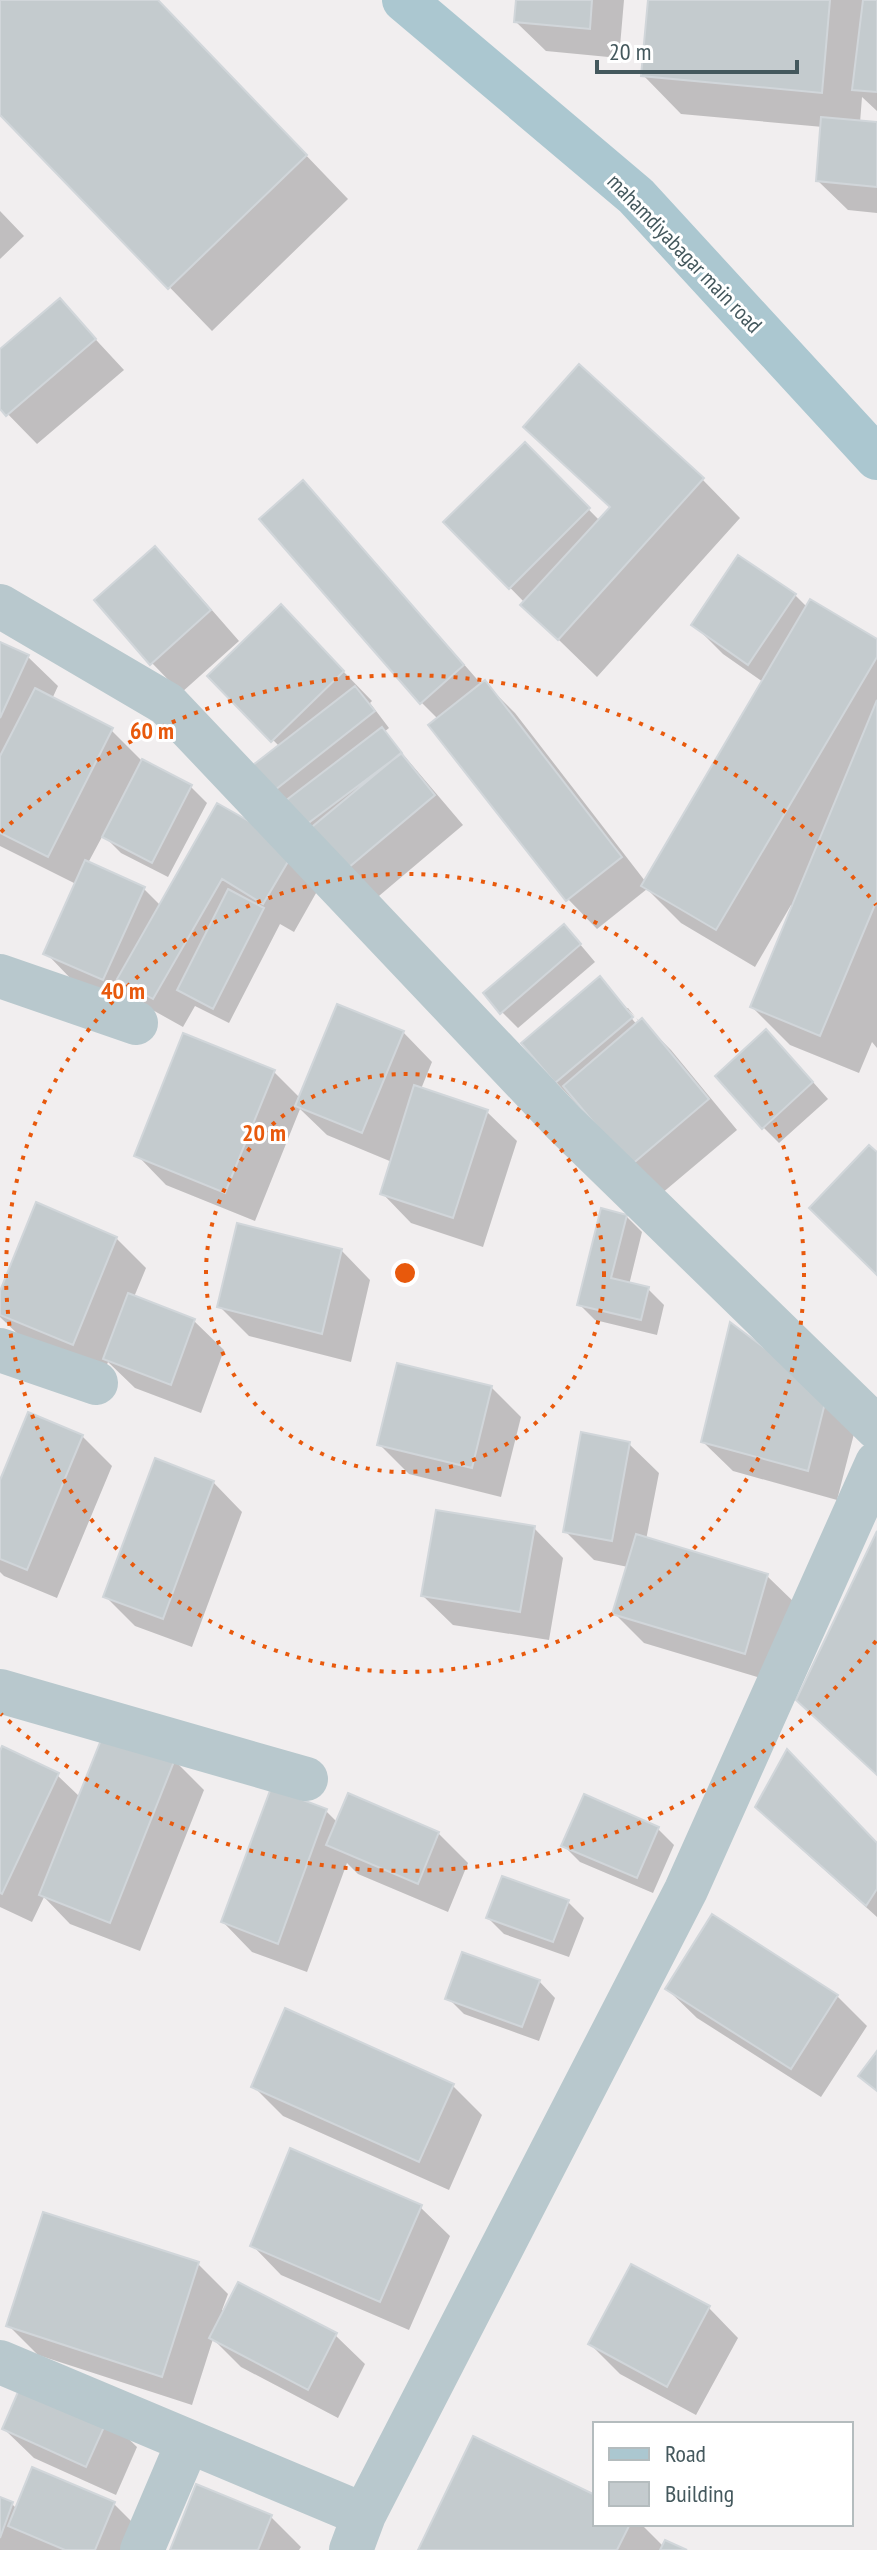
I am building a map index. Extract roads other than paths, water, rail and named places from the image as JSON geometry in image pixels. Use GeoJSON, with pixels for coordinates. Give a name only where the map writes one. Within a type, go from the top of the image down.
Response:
{"type":"FeatureCollection","features":[{"type":"Feature","properties":{"kind":"main road","name":"mahamdiyabagar main road"},"geometry":{"type":"LineString","coordinates":[[404,0],[636,196],[877,458]]}},
{"type":"Feature","properties":{"kind":"street"},"geometry":{"type":"LineString","coordinates":[[0,606],[167,704],[565,1124],[877,1428]]}},
{"type":"Feature","properties":{"kind":"street"},"geometry":{"type":"LineString","coordinates":[[0,976],[136,1023]]}},
{"type":"Feature","properties":{"kind":"street"},"geometry":{"type":"LineString","coordinates":[[0,1350],[96,1383]]}},
{"type":"Feature","properties":{"kind":"street"},"geometry":{"type":"LineString","coordinates":[[0,2362],[188,2442],[358,2533],[686,1890],[877,1463]]}},
{"type":"Feature","properties":{"kind":"street"},"geometry":{"type":"LineString","coordinates":[[0,1691],[306,1779]]}},
{"type":"Feature","properties":{"kind":"street"},"geometry":{"type":"LineString","coordinates":[[142,2550],[188,2442]]}}]}
